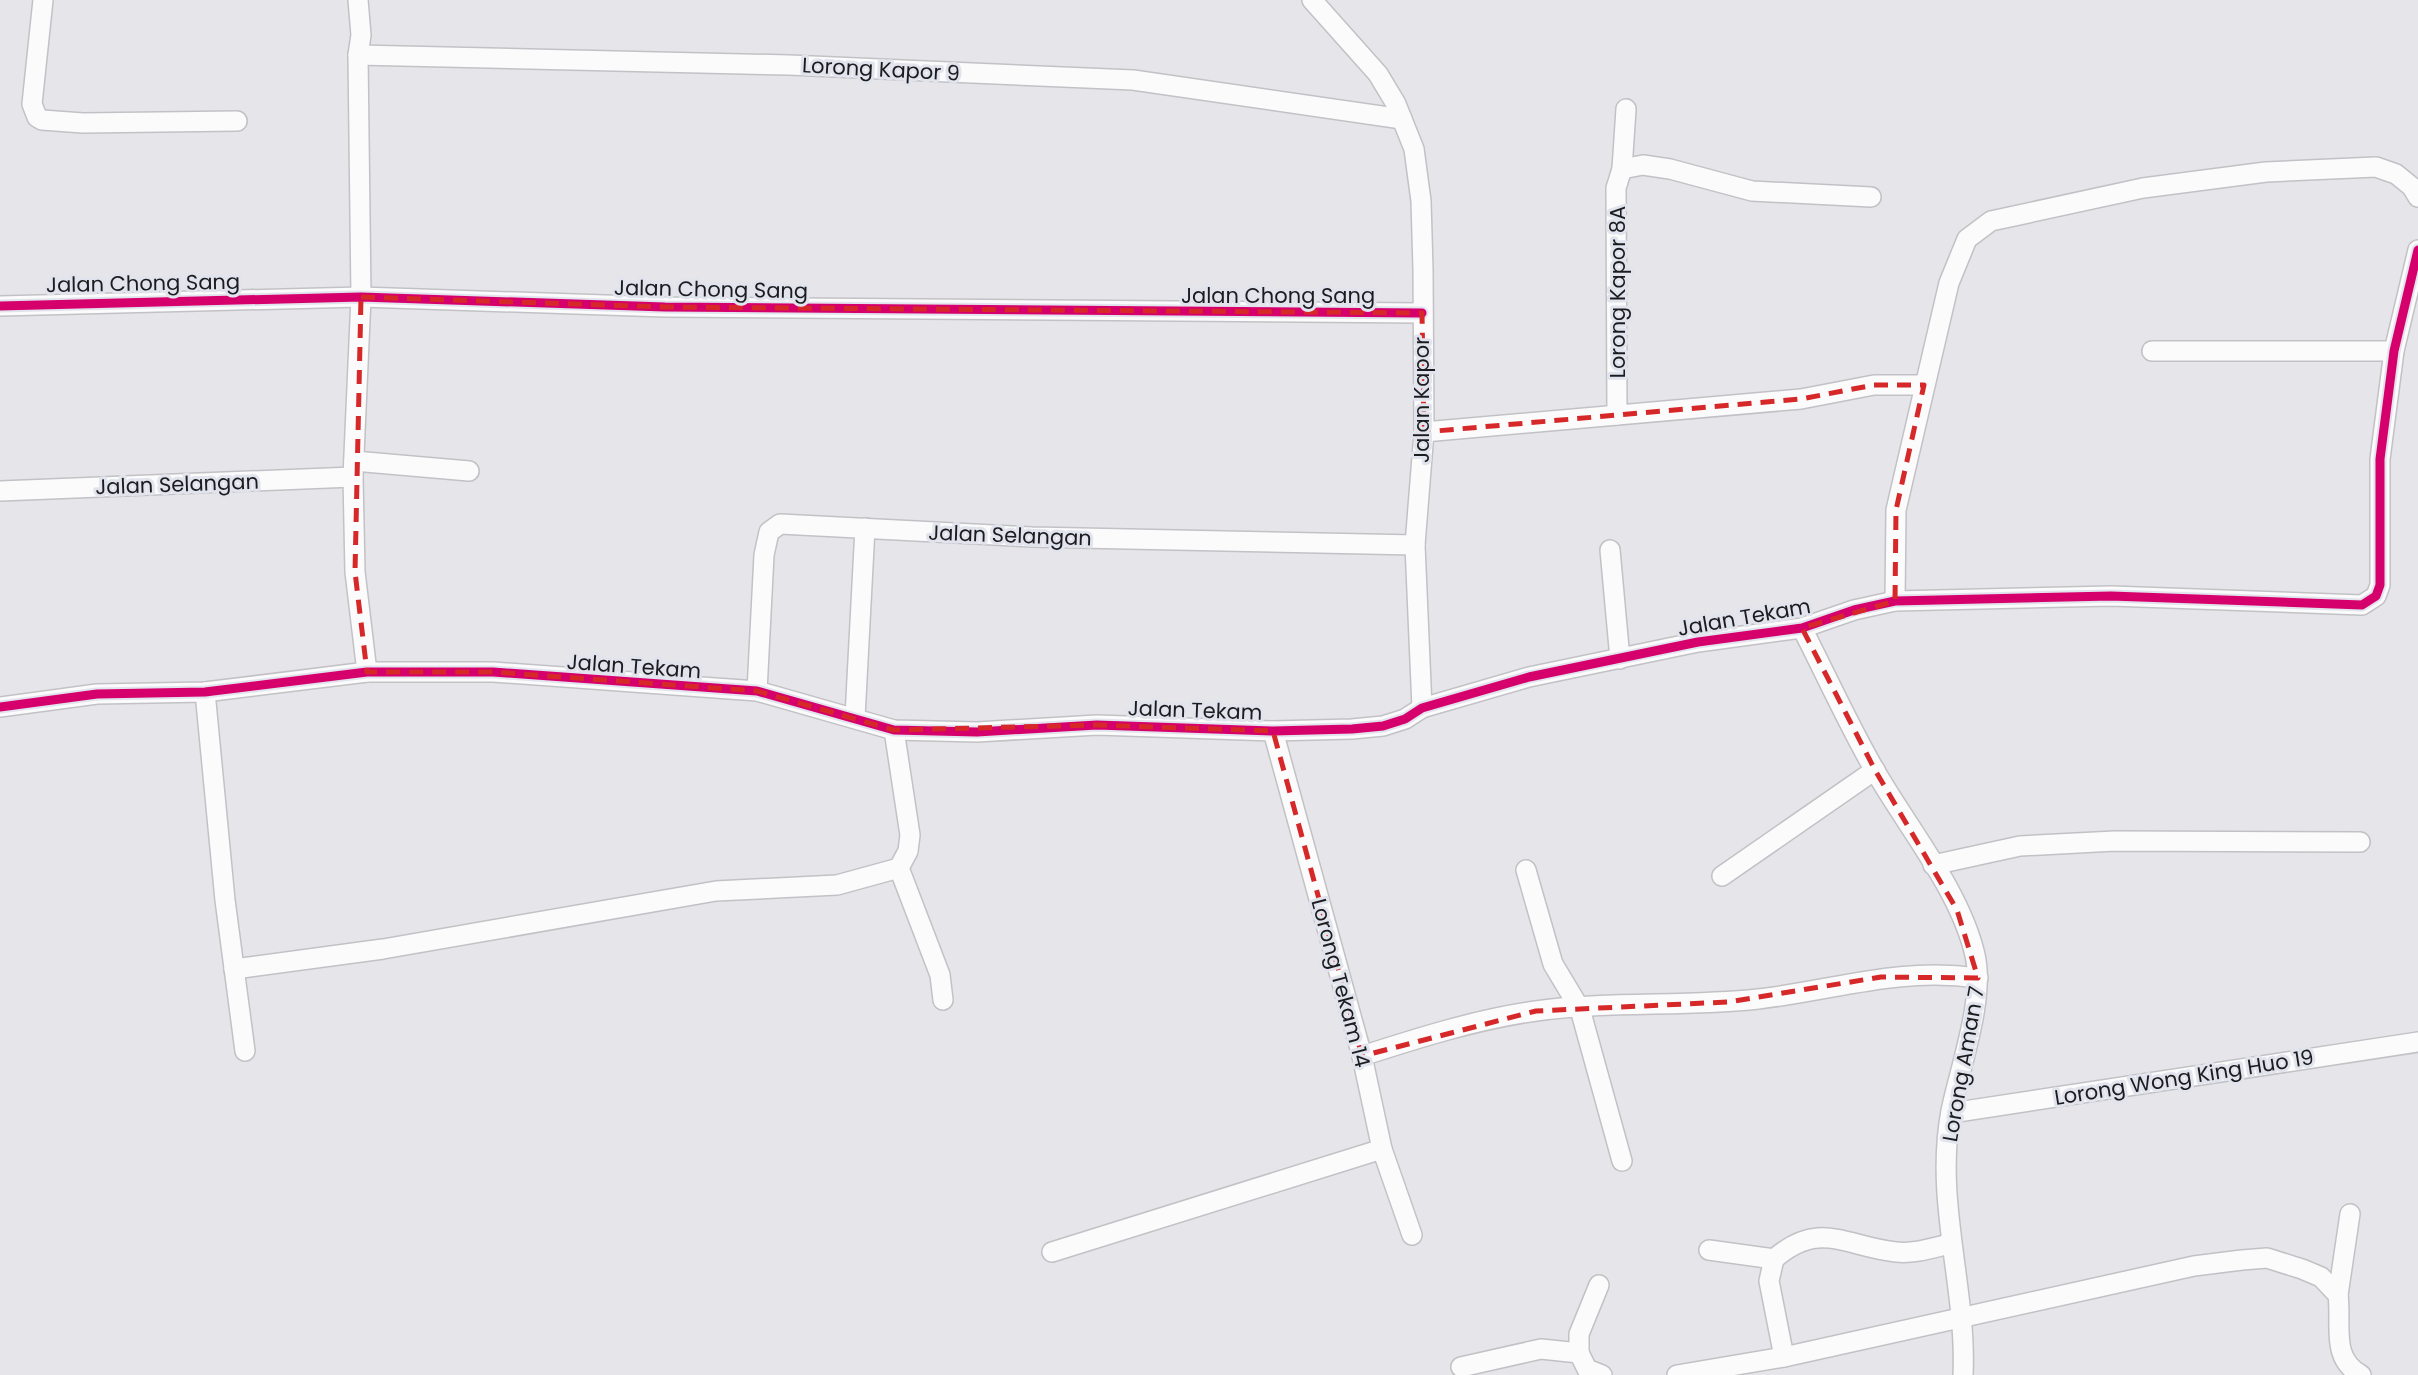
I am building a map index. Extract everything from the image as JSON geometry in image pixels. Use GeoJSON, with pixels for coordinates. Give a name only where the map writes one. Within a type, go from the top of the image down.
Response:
{"type":"FeatureCollection","features":[{"type":"Feature","properties":{"kind":"street"},"geometry":{"type":"LineString","coordinates":[[43,0],[32,104],[37,117],[42,120],[83,123],[237,121]]}},
{"type":"Feature","properties":{"kind":"street"},"geometry":{"type":"LineString","coordinates":[[358,0],[361,35],[358,55],[361,297],[354,469],[355,572],[367,672]]}},
{"type":"Feature","properties":{"kind":"street","name":"Jalan Kapor"},"geometry":{"type":"LineString","coordinates":[[1312,0],[1378,74],[1402,119],[1414,149],[1421,201],[1424,432],[1415,545],[1422,708]]}},
{"type":"Feature","properties":{"kind":"street","name":"Lorong Kapor 9"},"geometry":{"type":"LineString","coordinates":[[358,55],[789,65],[1133,80],[1402,119]]}},
{"type":"Feature","properties":{"kind":"street","name":"Lorong Kapor 8A"},"geometry":{"type":"LineString","coordinates":[[1617,415],[1616,188],[1622,169],[1626,109]]}},
{"type":"Feature","properties":{"kind":"street"},"geometry":{"type":"LineString","coordinates":[[1622,169],[1643,165],[1671,169],[1752,191],[1871,197]]}},
{"type":"Feature","properties":{"kind":"street"},"geometry":{"type":"LineString","coordinates":[[1895,601],[1896,510],[1948,283],[1967,239],[1992,221],[2143,188],[2266,172],[2376,167],[2396,174],[2412,187],[2418,197]]}},
{"type":"Feature","properties":{"kind":"street"},"geometry":{"type":"LineString","coordinates":[[2152,351],[2394,351],[2418,250]]}},
{"type":"Feature","properties":{"kind":"street","name":"Jalan Chong Sang"},"geometry":{"type":"LineString","coordinates":[[0,306],[361,297],[665,307],[1422,313]]}},
{"type":"Feature","properties":{"kind":"street","name":"Jalan Tekam"},"geometry":{"type":"LineString","coordinates":[[0,707],[97,694],[205,692],[367,672],[493,672],[757,691],[894,730],[977,732],[1097,725],[1273,731],[1383,726],[1405,719],[1422,708],[1529,677],[1698,642],[1801,628],[1854,610],[1895,601],[2111,596],[2362,605],[2376,596],[2380,585],[2380,459],[2394,351]]}},
{"type":"Feature","properties":{"kind":"street"},"geometry":{"type":"LineString","coordinates":[[1424,432],[1801,399],[1874,385],[1923,385]]}},
{"type":"Feature","properties":{"kind":"street","name":"Jalan Selangan"},"geometry":{"type":"LineString","coordinates":[[0,491],[354,469],[469,471]]}},
{"type":"Feature","properties":{"kind":"street","name":"Jalan Selangan"},"geometry":{"type":"LineString","coordinates":[[757,691],[764,555],[773,527],[793,522],[1032,537],[1415,545]]}},
{"type":"Feature","properties":{"kind":"street"},"geometry":{"type":"LineString","coordinates":[[855,717],[865,528]]}},
{"type":"Feature","properties":{"kind":"street"},"geometry":{"type":"LineString","coordinates":[[1610,550],[1620,659]]}},
{"type":"Feature","properties":{"kind":"street","name":"Lorong Aman 7"},"geometry":{"type":"LineString","coordinates":[[1801,628],[1875,770],[1933,864],[1972,943],[1978,978],[1964,1063],[1951,1113],[1946,1175],[1950,1244],[1960,1317],[1964,1375]]}},
{"type":"Feature","properties":{"kind":"street"},"geometry":{"type":"LineString","coordinates":[[205,692],[245,1051]]}},
{"type":"Feature","properties":{"kind":"street"},"geometry":{"type":"LineString","coordinates":[[234,969],[383,949],[716,891],[837,886],[899,868],[908,851],[911,835],[894,730]]}},
{"type":"Feature","properties":{"kind":"street","name":"Lorong Tekam 14"},"geometry":{"type":"LineString","coordinates":[[1273,731],[1362,1056],[1382,1149],[1412,1235]]}},
{"type":"Feature","properties":{"kind":"street"},"geometry":{"type":"LineString","coordinates":[[1722,876],[1875,770]]}},
{"type":"Feature","properties":{"kind":"street"},"geometry":{"type":"LineString","coordinates":[[1933,864],[2020,846],[2102,841],[2360,842]]}},
{"type":"Feature","properties":{"kind":"street"},"geometry":{"type":"LineString","coordinates":[[899,868],[940,975],[943,1000]]}},
{"type":"Feature","properties":{"kind":"street"},"geometry":{"type":"LineString","coordinates":[[1526,870],[1553,964],[1580,1009],[1622,1161]]}},
{"type":"Feature","properties":{"kind":"street"},"geometry":{"type":"LineString","coordinates":[[1362,1056],[1415,1039],[1536,1011],[1728,1002],[1791,995],[1881,977],[1942,973],[1978,978]]}},
{"type":"Feature","properties":{"kind":"street","name":"Lorong Wong King Huo 19"},"geometry":{"type":"LineString","coordinates":[[1951,1113],[2418,1042]]}},
{"type":"Feature","properties":{"kind":"street"},"geometry":{"type":"LineString","coordinates":[[1052,1252],[1382,1149]]}},
{"type":"Feature","properties":{"kind":"street"},"geometry":{"type":"LineString","coordinates":[[2350,1214],[2338,1295],[2341,1353],[2346,1366],[2361,1375]]}},
{"type":"Feature","properties":{"kind":"street"},"geometry":{"type":"LineString","coordinates":[[1784,1357],[1769,1281],[1774,1259],[1789,1245],[1812,1237],[1839,1239],[1913,1253],[1950,1244]]}},
{"type":"Feature","properties":{"kind":"street"},"geometry":{"type":"LineString","coordinates":[[1709,1250],[1774,1259]]}},
{"type":"Feature","properties":{"kind":"street"},"geometry":{"type":"LineString","coordinates":[[1677,1375],[1784,1357],[2194,1266],[2267,1258],[2321,1277],[2338,1295]]}},
{"type":"Feature","properties":{"kind":"street"},"geometry":{"type":"LineString","coordinates":[[1599,1284],[1579,1334],[1579,1353],[1587,1369],[1602,1375]]}},
{"type":"Feature","properties":{"kind":"street"},"geometry":{"type":"LineString","coordinates":[[1461,1367],[1541,1349],[1579,1353]]}},
{"type":"Feature","properties":{"kind":"highlighted area"},"geometry":{"type":"Polygon","coordinates":[[[361,297],[665,307],[1422,313],[1424,432],[1801,399],[1874,385],[1924,385],[1896,510],[1895,601],[1802,628],[1875,770],[1957,910],[1978,978],[1881,977],[1728,1002],[1536,1011],[1362,1056],[1273,731],[1097,725],[894,730],[757,691],[493,672],[367,672],[355,572],[361,297]]]}},
{"type":"Feature","properties":{"kind":"cycle path"},"geometry":{"type":"LineString","coordinates":[[0,707],[97,694],[205,692],[367,672],[493,672],[757,691],[894,730],[977,732],[1097,725],[1273,731],[1352,729],[1383,726],[1405,719],[1422,708],[1529,677],[1698,642],[1802,628],[1854,610],[1895,601],[2111,596],[2362,605],[2376,596],[2380,585],[2380,459],[2394,351],[2418,250]]}},
{"type":"Feature","properties":{"kind":"cycle path"},"geometry":{"type":"LineString","coordinates":[[0,306],[361,297],[665,307],[1422,313]]}}]}
